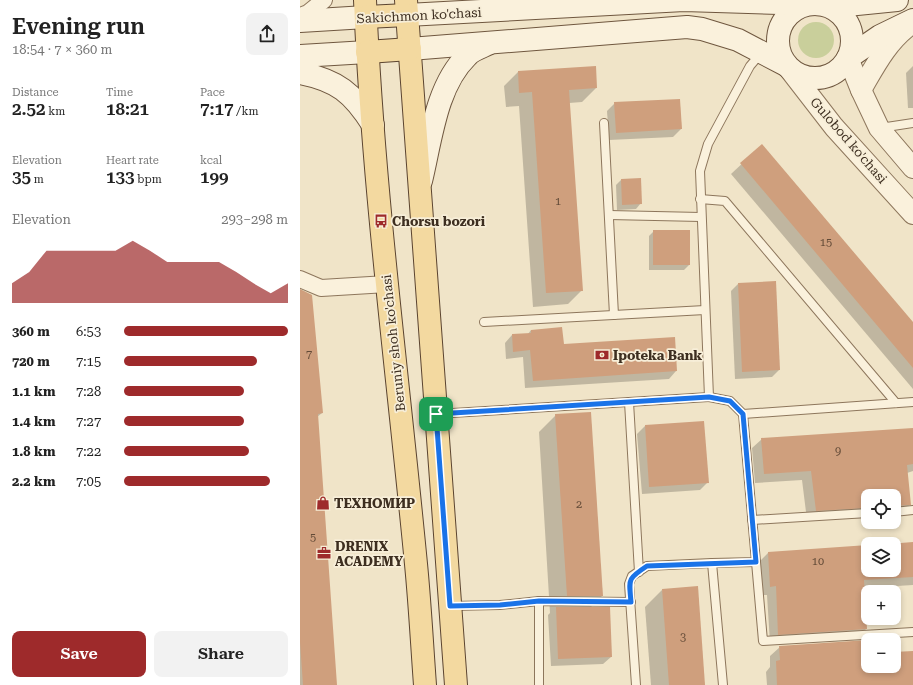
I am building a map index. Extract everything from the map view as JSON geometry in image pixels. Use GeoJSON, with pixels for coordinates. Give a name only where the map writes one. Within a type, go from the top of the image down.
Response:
{"type":"FeatureCollection","features":[{"type":"Feature","properties":{"kind":"main road"},"geometry":{"type":"LineString","coordinates":[[457,0],[480,11]]}},
{"type":"Feature","properties":{"kind":"main road","name":"Sakichmon ko'chasi"},"geometry":{"type":"LineString","coordinates":[[300,21],[366,9],[407,7],[480,11],[684,0],[847,4],[884,1]]}},
{"type":"Feature","properties":{"kind":"main road"},"geometry":{"type":"LineString","coordinates":[[786,65],[780,55],[777,42],[779,30],[784,19],[793,10],[804,5],[816,3],[828,6],[839,12],[847,22],[852,40],[852,46],[848,58]]}},
{"type":"Feature","properties":{"kind":"main road"},"geometry":{"type":"LineString","coordinates":[[407,7],[456,685]]}},
{"type":"Feature","properties":{"kind":"main road","name":"Beruniy shoh ko'chasi"},"geometry":{"type":"LineString","coordinates":[[366,9],[367,52],[373,125],[387,284],[416,565],[425,685]]}},
{"type":"Feature","properties":{"kind":"main road"},"geometry":{"type":"LineString","coordinates":[[300,56],[553,39],[687,27],[702,29],[738,40],[786,65],[796,73],[807,77],[819,78],[830,75],[840,68],[848,58],[880,36],[913,20]]}},
{"type":"Feature","properties":{"kind":"main road"},"geometry":{"type":"LineString","coordinates":[[420,188],[444,88],[468,54],[492,42]]}},
{"type":"Feature","properties":{"kind":"main road"},"geometry":{"type":"LineString","coordinates":[[300,73],[317,76],[350,94],[373,125]]}},
{"type":"Feature","properties":{"kind":"street"},"geometry":{"type":"LineString","coordinates":[[300,16],[308,13],[324,0]]}},
{"type":"Feature","properties":{"kind":"street"},"geometry":{"type":"LineString","coordinates":[[861,90],[885,49],[895,37],[913,23]]}},
{"type":"Feature","properties":{"kind":"street"},"geometry":{"type":"LineString","coordinates":[[848,58],[879,128],[913,168]]}},
{"type":"Feature","properties":{"kind":"street","name":"Gulobod ko'chasi"},"geometry":{"type":"LineString","coordinates":[[786,65],[834,127],[913,214]]}},
{"type":"Feature","properties":{"kind":"street"},"geometry":{"type":"LineString","coordinates":[[300,279],[321,288],[387,284]]}},
{"type":"Feature","properties":{"kind":"lane"},"geometry":{"type":"LineString","coordinates":[[709,397],[700,171],[708,144],[750,66],[762,52]]}},
{"type":"Feature","properties":{"kind":"lane"},"geometry":{"type":"LineString","coordinates":[[879,128],[913,123]]}},
{"type":"Feature","properties":{"kind":"lane"},"geometry":{"type":"LineString","coordinates":[[604,124],[614,315]]}},
{"type":"Feature","properties":{"kind":"lane"},"geometry":{"type":"LineString","coordinates":[[700,199],[725,201],[896,403]]}},
{"type":"Feature","properties":{"kind":"lane"},"geometry":{"type":"LineString","coordinates":[[609,215],[701,217]]}},
{"type":"Feature","properties":{"kind":"lane"},"geometry":{"type":"LineString","coordinates":[[484,322],[705,310]]}},
{"type":"Feature","properties":{"kind":"lane"},"geometry":{"type":"LineString","coordinates":[[436,414],[709,397],[730,401],[743,414],[763,641],[913,632]]}},
{"type":"Feature","properties":{"kind":"lane"},"geometry":{"type":"LineString","coordinates":[[629,402],[638,572]]}},
{"type":"Feature","properties":{"kind":"lane"},"geometry":{"type":"LineString","coordinates":[[743,414],[913,402]]}},
{"type":"Feature","properties":{"kind":"lane"},"geometry":{"type":"LineString","coordinates":[[901,511],[913,510]]}},
{"type":"Feature","properties":{"kind":"lane"},"geometry":{"type":"LineString","coordinates":[[752,520],[861,513]]}},
{"type":"Feature","properties":{"kind":"lane"},"geometry":{"type":"LineString","coordinates":[[636,685],[629,584],[632,576],[647,566],[756,562]]}},
{"type":"Feature","properties":{"kind":"lane"},"geometry":{"type":"LineString","coordinates":[[712,564],[723,685]]}},
{"type":"Feature","properties":{"kind":"lane"},"geometry":{"type":"LineString","coordinates":[[450,606],[500,605],[539,601],[631,602]]}},
{"type":"Feature","properties":{"kind":"lane"},"geometry":{"type":"LineString","coordinates":[[539,601],[539,685]]}},
{"type":"Feature","properties":{"kind":"green space"},"geometry":{"type":"Polygon","coordinates":[[[816,22],[829,27],[834,40],[829,53],[816,58],[803,53],[798,40],[803,27],[816,22]]]}},
{"type":"Feature","properties":{"kind":"building"},"geometry":{"type":"Polygon","coordinates":[[[596,66],[597,88],[569,90],[583,291],[546,293],[532,92],[519,93],[518,71],[596,66]]]}},
{"type":"Feature","properties":{"kind":"building"},"geometry":{"type":"Polygon","coordinates":[[[680,99],[682,129],[616,133],[614,102],[680,99]]]}},
{"type":"Feature","properties":{"kind":"building"},"geometry":{"type":"Polygon","coordinates":[[[762,144],[913,322],[913,368],[740,163],[762,144]]]}},
{"type":"Feature","properties":{"kind":"building"},"geometry":{"type":"Polygon","coordinates":[[[641,178],[642,204],[622,205],[621,179],[641,178]]]}},
{"type":"Feature","properties":{"kind":"building"},"geometry":{"type":"Polygon","coordinates":[[[653,230],[690,230],[690,265],[653,265],[653,230]]]}},
{"type":"Feature","properties":{"kind":"building"},"geometry":{"type":"Polygon","coordinates":[[[776,281],[780,370],[742,372],[738,283],[776,281]]]}},
{"type":"Feature","properties":{"kind":"building"},"geometry":{"type":"Polygon","coordinates":[[[300,289],[312,295],[323,413],[318,414],[337,685],[303,685],[300,642],[300,289]]]}},
{"type":"Feature","properties":{"kind":"building"},"geometry":{"type":"Polygon","coordinates":[[[562,327],[564,344],[675,337],[677,371],[533,381],[530,350],[513,352],[512,334],[531,333],[531,330],[562,327]]]}},
{"type":"Feature","properties":{"kind":"building"},"geometry":{"type":"Polygon","coordinates":[[[591,412],[603,596],[567,596],[555,414],[591,412]]]}},
{"type":"Feature","properties":{"kind":"building"},"geometry":{"type":"Polygon","coordinates":[[[704,421],[709,483],[649,487],[645,425],[704,421]]]}},
{"type":"Feature","properties":{"kind":"building"},"geometry":{"type":"Polygon","coordinates":[[[913,428],[913,464],[907,465],[911,505],[901,506],[901,489],[861,489],[861,508],[816,511],[811,471],[764,474],[761,438],[913,428]]]}},
{"type":"Feature","properties":{"kind":"building"},"geometry":{"type":"Polygon","coordinates":[[[913,542],[913,577],[864,580],[864,585],[861,585],[861,625],[867,625],[867,629],[778,635],[776,586],[770,587],[768,552],[861,545],[861,577],[901,577],[901,543],[913,542]]]}},
{"type":"Feature","properties":{"kind":"building"},"geometry":{"type":"Polygon","coordinates":[[[698,586],[705,685],[669,685],[662,589],[698,586]]]}},
{"type":"Feature","properties":{"kind":"building"},"geometry":{"type":"Polygon","coordinates":[[[556,607],[610,607],[612,657],[558,659],[556,607]]]}},
{"type":"Feature","properties":{"kind":"building"},"geometry":{"type":"Polygon","coordinates":[[[861,640],[861,673],[901,673],[901,652],[913,651],[913,685],[777,685],[776,661],[780,660],[779,646],[861,640]]]}},
{"type":"Feature","properties":{"kind":"place","name":"Chorsu bozori"},"geometry":{"type":"Point","coordinates":[381,221]}},
{"type":"Feature","properties":{"kind":"place","name":"Ipoteka Bank"},"geometry":{"type":"Point","coordinates":[602,355]}},
{"type":"Feature","properties":{"kind":"place","name":"ТЕХНОМИР"},"geometry":{"type":"Point","coordinates":[323,503]}},
{"type":"Feature","properties":{"kind":"place","name":"DRENIX ACADEMY"},"geometry":{"type":"Point","coordinates":[324,553]}},
{"type":"Feature","properties":{"kind":"route"},"geometry":{"type":"LineString","coordinates":[[709,397],[730,401],[743,414],[756,562],[647,566],[632,576],[629,584],[631,602],[539,601],[500,605],[450,606],[436,414],[489,412],[709,397]]}}]}
